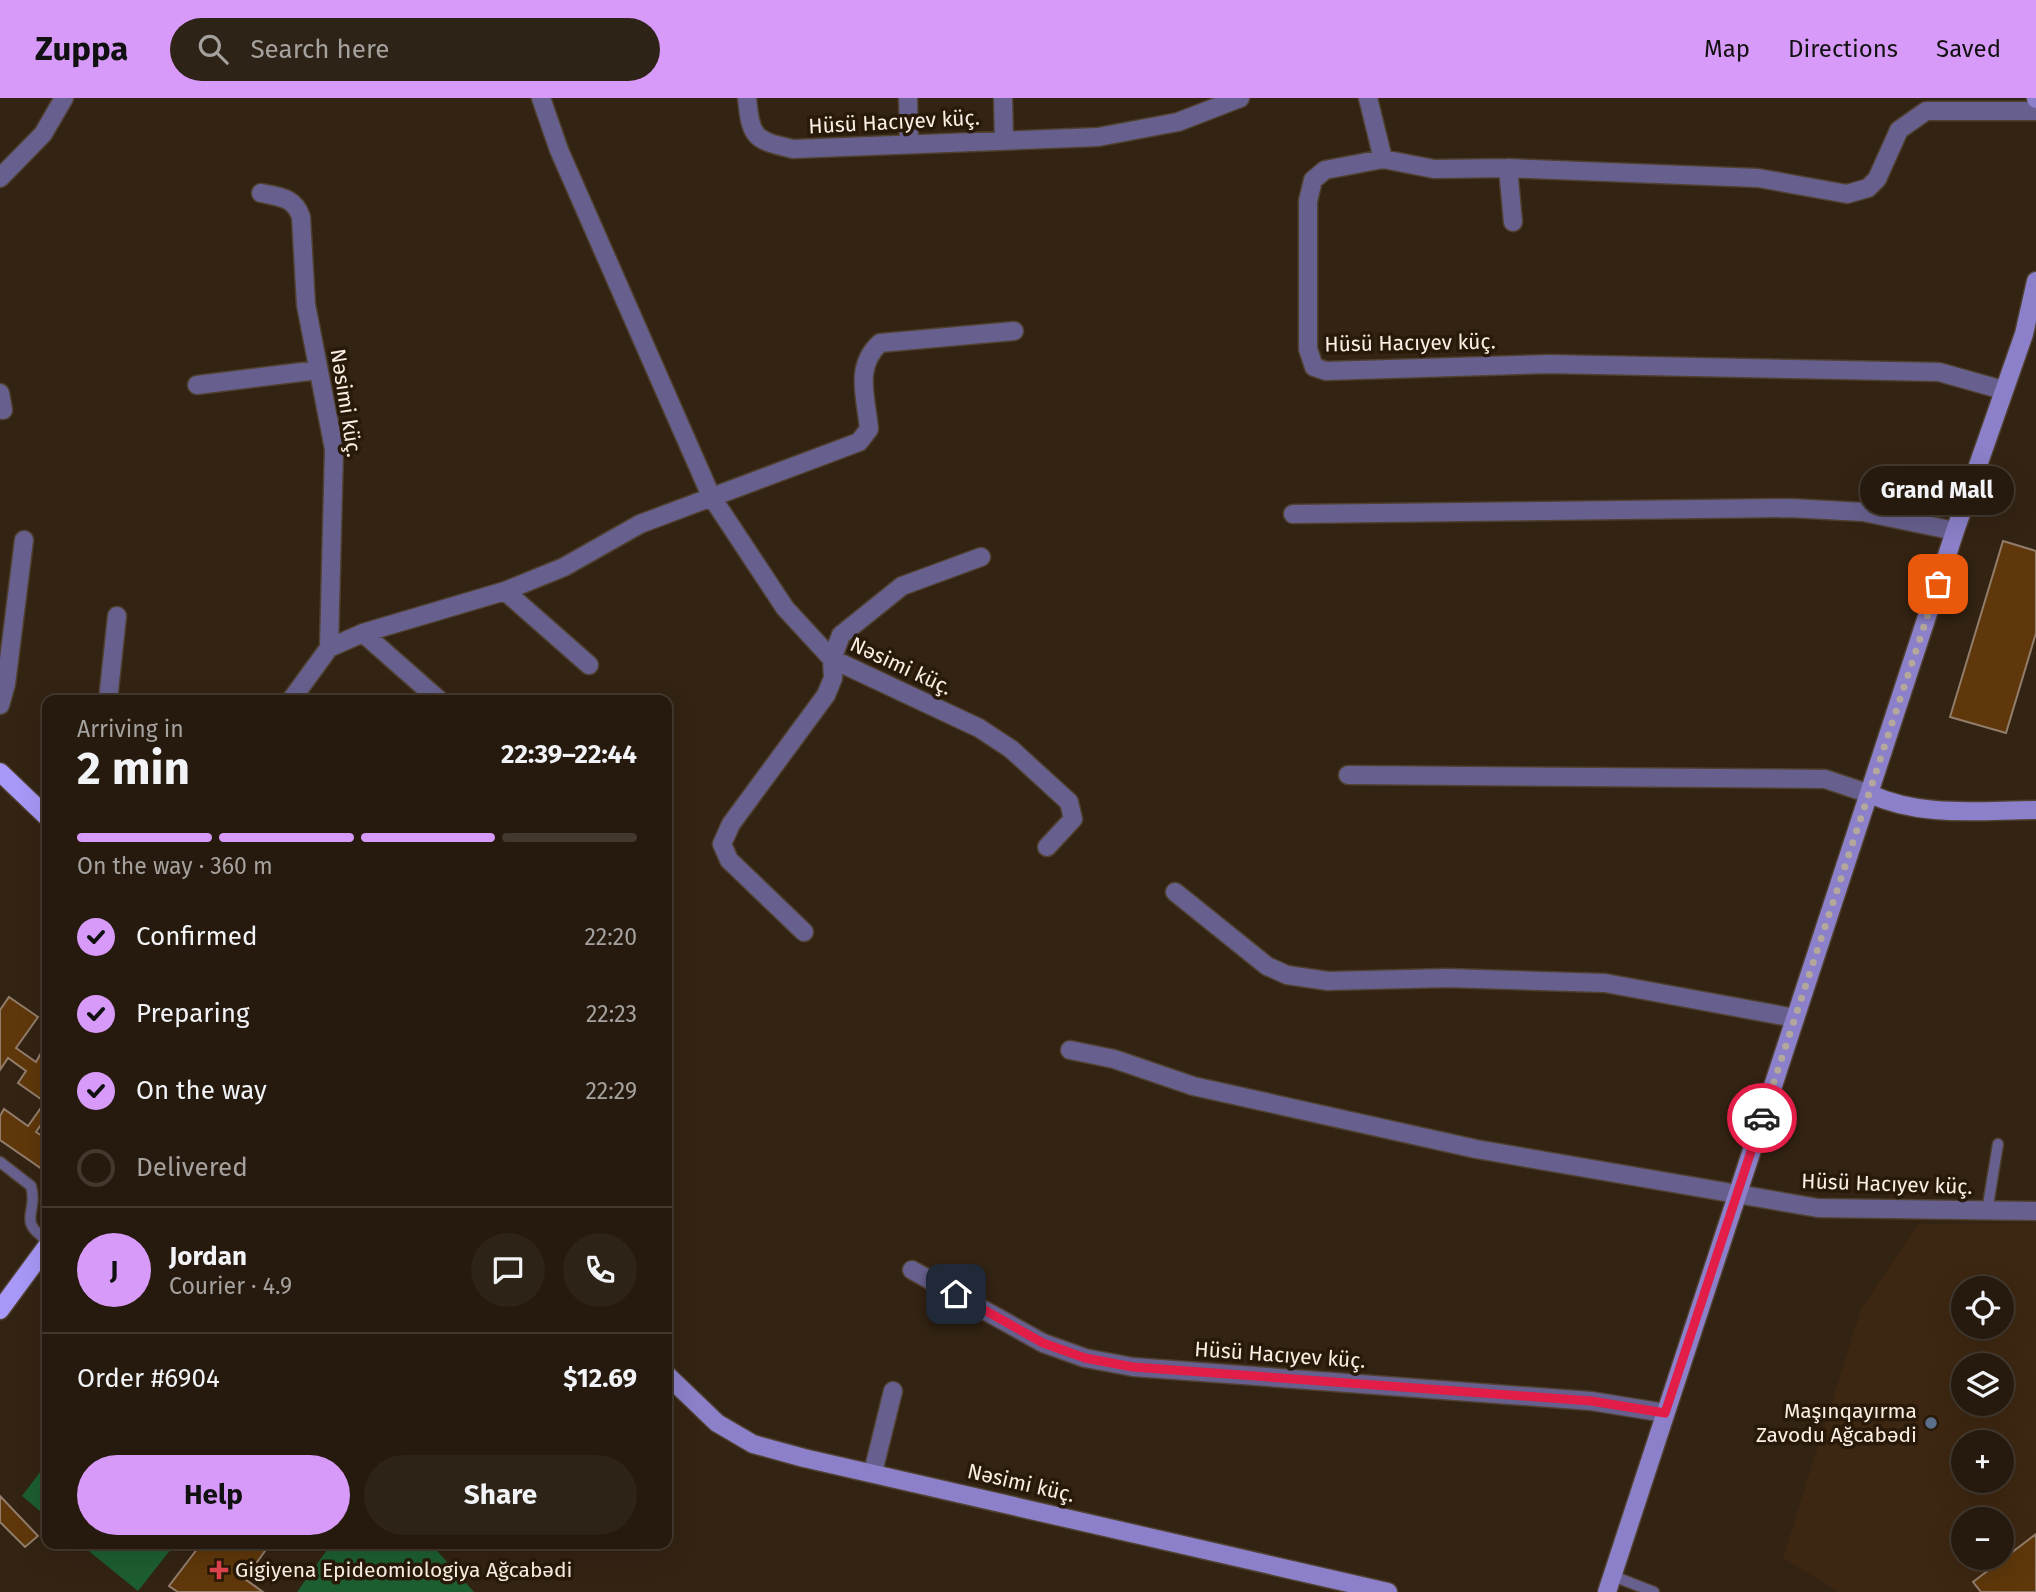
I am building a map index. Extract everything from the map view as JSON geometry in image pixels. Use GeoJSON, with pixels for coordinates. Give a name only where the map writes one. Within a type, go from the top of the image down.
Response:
{"type":"FeatureCollection","features":[{"type":"Feature","properties":{"kind":"main road"},"geometry":{"type":"LineString","coordinates":[[1610,1584],[1955,531],[2003,390],[2030,338],[2036,281]]}},
{"type":"Feature","properties":{"kind":"main road"},"geometry":{"type":"LineString","coordinates":[[0,772],[42,812]]}},
{"type":"Feature","properties":{"kind":"main road"},"geometry":{"type":"LineString","coordinates":[[1870,794],[1895,806],[1926,811],[2036,810]]}},
{"type":"Feature","properties":{"kind":"main road"},"geometry":{"type":"LineString","coordinates":[[0,1310],[42,1253]]}},
{"type":"Feature","properties":{"kind":"main road","name":"Nəsimi küç."},"geometry":{"type":"LineString","coordinates":[[672,1380],[717,1423],[753,1444],[1388,1592]]}},
{"type":"Feature","properties":{"kind":"street"},"geometry":{"type":"LineString","coordinates":[[0,178],[43,134],[64,98]]}},
{"type":"Feature","properties":{"kind":"street","name":"Nəsimi küç."},"geometry":{"type":"LineString","coordinates":[[541,98],[559,150],[711,496],[785,608],[832,659],[979,728],[1011,749],[1069,802],[1073,819],[1047,846]]}},
{"type":"Feature","properties":{"kind":"street","name":"Hüsü Hacıyev küç."},"geometry":{"type":"LineString","coordinates":[[747,98],[750,129],[762,142],[793,149],[1098,137],[1178,122],[1240,98]]}},
{"type":"Feature","properties":{"kind":"street"},"geometry":{"type":"LineString","coordinates":[[908,98],[909,144]]}},
{"type":"Feature","properties":{"kind":"street"},"geometry":{"type":"LineString","coordinates":[[1003,98],[1004,140]]}},
{"type":"Feature","properties":{"kind":"street"},"geometry":{"type":"LineString","coordinates":[[1368,98],[1383,159]]}},
{"type":"Feature","properties":{"kind":"street","name":"Hüsü Hacıyev küç."},"geometry":{"type":"LineString","coordinates":[[2003,390],[1939,372],[1548,363],[1326,371],[1314,367],[1308,349],[1308,201],[1313,180],[1325,170],[1383,159],[1434,169],[1758,178],[1847,194],[1868,188],[1877,179],[1899,130],[1926,111],[2036,111]]}},
{"type":"Feature","properties":{"kind":"street"},"geometry":{"type":"LineString","coordinates":[[1508,169],[1513,222]]}},
{"type":"Feature","properties":{"kind":"street","name":"Nəsimi küç."},"geometry":{"type":"LineString","coordinates":[[261,193],[289,199],[297,205],[301,217],[306,305],[334,449],[329,648]]}},
{"type":"Feature","properties":{"kind":"street"},"geometry":{"type":"LineString","coordinates":[[295,695],[329,648],[363,633],[505,591],[564,567],[640,524],[859,442],[869,429],[863,368],[868,355],[880,343],[1014,331]]}},
{"type":"Feature","properties":{"kind":"street"},"geometry":{"type":"LineString","coordinates":[[197,385],[318,370]]}},
{"type":"Feature","properties":{"kind":"street"},"geometry":{"type":"LineString","coordinates":[[1293,514],[1790,508],[1863,512],[1955,531]]}},
{"type":"Feature","properties":{"kind":"street"},"geometry":{"type":"LineString","coordinates":[[0,705],[6,684],[24,540]]}},
{"type":"Feature","properties":{"kind":"street"},"geometry":{"type":"LineString","coordinates":[[804,932],[729,860],[722,844],[731,824],[826,695],[833,678],[832,659],[841,635],[902,586],[981,557]]}},
{"type":"Feature","properties":{"kind":"street"},"geometry":{"type":"LineString","coordinates":[[505,591],[589,665]]}},
{"type":"Feature","properties":{"kind":"street"},"geometry":{"type":"LineString","coordinates":[[109,695],[117,616]]}},
{"type":"Feature","properties":{"kind":"street"},"geometry":{"type":"LineString","coordinates":[[363,633],[433,695]]}},
{"type":"Feature","properties":{"kind":"street"},"geometry":{"type":"LineString","coordinates":[[1348,775],[1825,779],[1870,794]]}},
{"type":"Feature","properties":{"kind":"street"},"geometry":{"type":"LineString","coordinates":[[1175,892],[1267,966],[1287,975],[1328,981],[1447,978],[1605,983],[1795,1018]]}},
{"type":"Feature","properties":{"kind":"street","name":"Hüsü Hacıyev küç."},"geometry":{"type":"LineString","coordinates":[[1070,1050],[1114,1059],[1193,1086],[1476,1149],[1818,1208],[2036,1211]]}},
{"type":"Feature","properties":{"kind":"street","name":"Hüsü Hacıyev küç."},"geometry":{"type":"LineString","coordinates":[[912,1270],[1043,1343],[1085,1358],[1133,1367],[1591,1401],[1665,1413]]}},
{"type":"Feature","properties":{"kind":"street"},"geometry":{"type":"LineString","coordinates":[[873,1472],[893,1391]]}},
{"type":"Feature","properties":{"kind":"lane"},"geometry":{"type":"LineString","coordinates":[[1987,1211],[1998,1144]]}},
{"type":"Feature","properties":{"kind":"lane"},"geometry":{"type":"LineString","coordinates":[[0,1162],[31,1186],[29,1223],[33,1231],[42,1237]]}},
{"type":"Feature","properties":{"kind":"lane"},"geometry":{"type":"LineString","coordinates":[[1610,1584],[1654,1592]]}},
{"type":"Feature","properties":{"kind":"shaded area","name":"Maşınqayırma Zavodu Ağcabədi"},"geometry":{"type":"Polygon","coordinates":[[[2036,1223],[2036,1592],[1839,1592],[1783,1558],[1861,1309],[1918,1224],[2036,1223]]]}},
{"type":"Feature","properties":{"kind":"green space"},"geometry":{"type":"Polygon","coordinates":[[[42,1470],[42,1513],[22,1496],[42,1470]]]}},
{"type":"Feature","properties":{"kind":"green space"},"geometry":{"type":"Polygon","coordinates":[[[86,1549],[171,1549],[138,1591],[86,1549]]]}},
{"type":"Feature","properties":{"kind":"green space"},"geometry":{"type":"Polygon","coordinates":[[[435,1549],[474,1592],[297,1592],[327,1550],[435,1549]]]}},
{"type":"Feature","properties":{"kind":"building"},"geometry":{"type":"Polygon","coordinates":[[[2003,541],[2036,551],[2036,633],[2006,733],[1950,717],[2003,541]]]}},
{"type":"Feature","properties":{"kind":"building"},"geometry":{"type":"Polygon","coordinates":[[[9,997],[38,1017],[16,1048],[36,1062],[42,1054],[42,1100],[18,1083],[26,1071],[8,1058],[0,1070],[0,1010],[9,997]]]}},
{"type":"Feature","properties":{"kind":"building"},"geometry":{"type":"Polygon","coordinates":[[[42,1106],[42,1123],[36,1132],[42,1136],[42,1169],[0,1140],[0,1116],[4,1109],[28,1126],[42,1106]]]}},
{"type":"Feature","properties":{"kind":"building"},"geometry":{"type":"Polygon","coordinates":[[[0,1496],[38,1536],[25,1547],[0,1522],[0,1496]]]}},
{"type":"Feature","properties":{"kind":"building"},"geometry":{"type":"Polygon","coordinates":[[[2036,1534],[2036,1592],[1981,1592],[1973,1582],[1989,1570],[2014,1570],[2014,1551],[2036,1534]]]}},
{"type":"Feature","properties":{"kind":"building"},"geometry":{"type":"Polygon","coordinates":[[[197,1549],[266,1549],[245,1579],[263,1592],[178,1592],[169,1586],[197,1549]]]}},
{"type":"Feature","properties":{"kind":"way so far"},"geometry":{"type":"LineString","coordinates":[[1762,1118],[1938,584]]}},
{"type":"Feature","properties":{"kind":"place","name":"Grand Mall"},"geometry":{"type":"Point","coordinates":[1938,584]}},
{"type":"Feature","properties":{"kind":"place","name":"Maşınqayırma Zavodu Ağcabədi"},"geometry":{"type":"Point","coordinates":[1931,1423]}},
{"type":"Feature","properties":{"kind":"place","name":"Gigiyena Epideomiologiya Ağcabədi"},"geometry":{"type":"Point","coordinates":[219,1570]}},
{"type":"Feature","properties":{"kind":"route"},"geometry":{"type":"LineString","coordinates":[[956,1294],[1043,1343],[1085,1358],[1133,1367],[1591,1401],[1665,1413],[1762,1118]]}}]}
